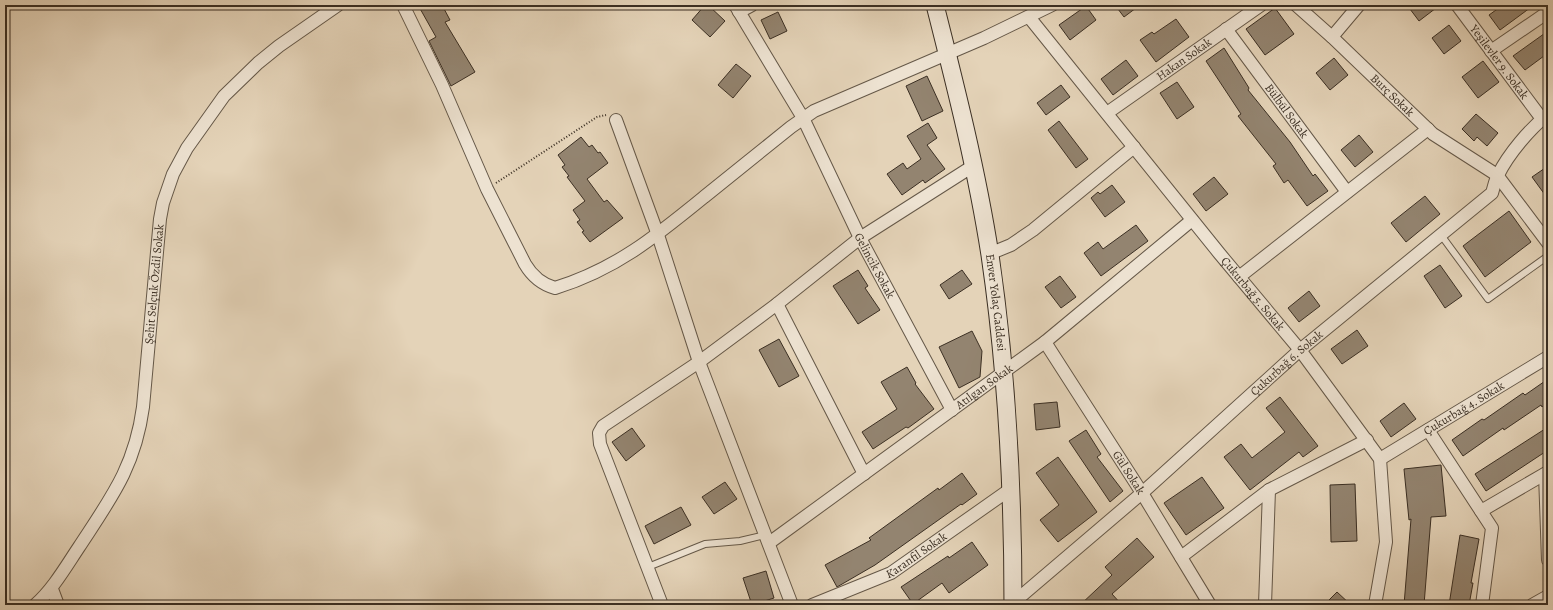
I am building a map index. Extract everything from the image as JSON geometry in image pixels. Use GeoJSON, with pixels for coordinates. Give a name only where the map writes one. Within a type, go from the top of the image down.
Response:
{"type":"FeatureCollection","features":[{"type":"Feature","properties":{"kind":"street","name":"Şehit Selçuk Özdil Sokak"},"geometry":{"type":"LineString","coordinates":[[35,605],[52,589],[116,491],[133,452],[141,422],[143,407],[160,219],[163,203],[173,174],[187,148],[224,96],[258,63],[279,46],[338,5]]}},
{"type":"Feature","properties":{"kind":"street"},"geometry":{"type":"LineString","coordinates":[[403,5],[442,85],[487,189],[529,271],[541,282],[555,288],[596,273],[618,261],[658,235],[802,118],[825,105],[947,54],[1052,5]]}},
{"type":"Feature","properties":{"kind":"street"},"geometry":{"type":"LineString","coordinates":[[737,8],[752,5]]}},
{"type":"Feature","properties":{"kind":"street","name":"Enver Yolaç Caddesi"},"geometry":{"type":"LineString","coordinates":[[935,5],[973,166],[989,254],[1001,341],[1009,430],[1012,488],[1013,604]]}},
{"type":"Feature","properties":{"kind":"street","name":"Hakan Sokak"},"geometry":{"type":"LineString","coordinates":[[1107,113],[1261,5]]}},
{"type":"Feature","properties":{"kind":"street","name":"Burç Sokak"},"geometry":{"type":"LineString","coordinates":[[1296,5],[1332,37],[1433,134],[1497,175]]}},
{"type":"Feature","properties":{"kind":"street"},"geometry":{"type":"LineString","coordinates":[[1332,37],[1359,5]]}},
{"type":"Feature","properties":{"kind":"street","name":"Yeşilevler 9. Sokak"},"geometry":{"type":"LineString","coordinates":[[1457,5],[1491,51],[1545,117]]}},
{"type":"Feature","properties":{"kind":"street","name":"Gelincik Sokak"},"geometry":{"type":"LineString","coordinates":[[737,8],[802,118],[860,238],[952,410]]}},
{"type":"Feature","properties":{"kind":"street"},"geometry":{"type":"LineString","coordinates":[[1491,51],[1548,12]]}},
{"type":"Feature","properties":{"kind":"street","name":"Çukurbağ 5. Sokak"},"geometry":{"type":"LineString","coordinates":[[1029,17],[1192,220],[1300,350],[1380,459]]}},
{"type":"Feature","properties":{"kind":"street","name":"Bülbül Sokak"},"geometry":{"type":"LineString","coordinates":[[1226,29],[1347,192]]}},
{"type":"Feature","properties":{"kind":"street","name":"Çukurbağ 6. Sokak"},"geometry":{"type":"LineString","coordinates":[[1013,604],[1142,494],[1300,350],[1492,193],[1497,175],[1522,141],[1545,117]]}},
{"type":"Feature","properties":{"kind":"street"},"geometry":{"type":"LineString","coordinates":[[616,120],[658,235],[699,362],[792,605]]}},
{"type":"Feature","properties":{"kind":"street"},"geometry":{"type":"LineString","coordinates":[[1239,277],[1428,129]]}},
{"type":"Feature","properties":{"kind":"street"},"geometry":{"type":"LineString","coordinates":[[989,254],[1011,245],[1033,230],[1134,147]]}},
{"type":"Feature","properties":{"kind":"street"},"geometry":{"type":"LineString","coordinates":[[662,605],[600,444],[599,433],[601,429],[606,423],[699,362],[777,304],[860,238],[973,166]]}},
{"type":"Feature","properties":{"kind":"street"},"geometry":{"type":"LineString","coordinates":[[1497,175],[1548,243]]}},
{"type":"Feature","properties":{"kind":"street","name":"Atılgan Sokak"},"geometry":{"type":"LineString","coordinates":[[767,539],[864,474],[1045,342],[1192,220]]}},
{"type":"Feature","properties":{"kind":"street"},"geometry":{"type":"LineString","coordinates":[[777,304],[864,474]]}},
{"type":"Feature","properties":{"kind":"street","name":"Gül Sokak"},"geometry":{"type":"LineString","coordinates":[[1045,342],[1142,494],[1210,605]]}},
{"type":"Feature","properties":{"kind":"street","name":"Çukurbağ 4. Sokak"},"geometry":{"type":"LineString","coordinates":[[1380,459],[1548,357]]}},
{"type":"Feature","properties":{"kind":"street"},"geometry":{"type":"LineString","coordinates":[[1428,430],[1492,528],[1482,605]]}},
{"type":"Feature","properties":{"kind":"street"},"geometry":{"type":"LineString","coordinates":[[1181,557],[1269,490],[1367,440]]}},
{"type":"Feature","properties":{"kind":"street"},"geometry":{"type":"LineString","coordinates":[[1375,605],[1386,542],[1380,459]]}},
{"type":"Feature","properties":{"kind":"street"},"geometry":{"type":"LineString","coordinates":[[1481,512],[1547,473],[1548,560]]}},
{"type":"Feature","properties":{"kind":"street","name":"Karanfil Sokak"},"geometry":{"type":"LineString","coordinates":[[812,605],[891,573],[1012,488]]}},
{"type":"Feature","properties":{"kind":"street"},"geometry":{"type":"LineString","coordinates":[[1265,605],[1269,490]]}},
{"type":"Feature","properties":{"kind":"street"},"geometry":{"type":"LineString","coordinates":[[52,589],[58,605]]}},
{"type":"Feature","properties":{"kind":"street"},"geometry":{"type":"LineString","coordinates":[[1532,605],[1548,596]]}},
{"type":"Feature","properties":{"kind":"lane"},"geometry":{"type":"LineString","coordinates":[[1441,235],[1488,299],[1548,256]]}},
{"type":"Feature","properties":{"kind":"lane"},"geometry":{"type":"LineString","coordinates":[[648,567],[705,544],[767,539]]}},
{"type":"Feature","properties":{"kind":"path"},"geometry":{"type":"LineString","coordinates":[[487,189],[597,117],[606,115],[616,120]]}},
{"type":"Feature","properties":{"kind":"building"},"geometry":{"type":"Polygon","coordinates":[[[418,5],[442,5],[450,20],[445,22],[475,72],[451,86],[429,41],[436,37],[418,5]]]}},
{"type":"Feature","properties":{"kind":"building"},"geometry":{"type":"Polygon","coordinates":[[[705,5],[708,5],[725,21],[710,37],[692,20],[705,5]]]}},
{"type":"Feature","properties":{"kind":"building"},"geometry":{"type":"Polygon","coordinates":[[[1115,5],[1140,5],[1124,17],[1115,5]]]}},
{"type":"Feature","properties":{"kind":"building"},"geometry":{"type":"Polygon","coordinates":[[[1407,5],[1440,5],[1419,21],[1407,5]]]}},
{"type":"Feature","properties":{"kind":"building"},"geometry":{"type":"Polygon","coordinates":[[[1503,5],[1534,5],[1500,30],[1489,15],[1503,5]]]}},
{"type":"Feature","properties":{"kind":"building"},"geometry":{"type":"Polygon","coordinates":[[[1086,6],[1096,20],[1070,40],[1059,25],[1086,6]]]}},
{"type":"Feature","properties":{"kind":"building"},"geometry":{"type":"Polygon","coordinates":[[[1275,8],[1294,34],[1265,55],[1246,29],[1275,8]]]}},
{"type":"Feature","properties":{"kind":"building"},"geometry":{"type":"Polygon","coordinates":[[[778,12],[787,31],[770,39],[761,20],[778,12]]]}},
{"type":"Feature","properties":{"kind":"building"},"geometry":{"type":"Polygon","coordinates":[[[1176,19],[1189,37],[1156,62],[1140,40],[1152,32],[1154,34],[1176,19]]]}},
{"type":"Feature","properties":{"kind":"building"},"geometry":{"type":"Polygon","coordinates":[[[1449,25],[1461,41],[1444,54],[1432,38],[1449,25]]]}},
{"type":"Feature","properties":{"kind":"building"},"geometry":{"type":"Polygon","coordinates":[[[1548,31],[1548,53],[1525,70],[1513,56],[1548,31]]]}},
{"type":"Feature","properties":{"kind":"building"},"geometry":{"type":"Polygon","coordinates":[[[1224,48],[1249,88],[1248,90],[1290,142],[1313,176],[1315,174],[1328,191],[1307,206],[1288,180],[1284,183],[1273,166],[1276,164],[1238,116],[1241,114],[1206,61],[1224,48]]]}},
{"type":"Feature","properties":{"kind":"building"},"geometry":{"type":"Polygon","coordinates":[[[1334,58],[1348,75],[1330,90],[1316,73],[1334,58]]]}},
{"type":"Feature","properties":{"kind":"building"},"geometry":{"type":"Polygon","coordinates":[[[1126,60],[1138,76],[1113,95],[1101,79],[1126,60]]]}},
{"type":"Feature","properties":{"kind":"building"},"geometry":{"type":"Polygon","coordinates":[[[1483,61],[1499,82],[1478,98],[1462,77],[1483,61]]]}},
{"type":"Feature","properties":{"kind":"building"},"geometry":{"type":"Polygon","coordinates":[[[736,64],[751,76],[733,98],[718,85],[736,64]]]}},
{"type":"Feature","properties":{"kind":"building"},"geometry":{"type":"Polygon","coordinates":[[[927,76],[943,111],[922,121],[906,86],[927,76]]]}},
{"type":"Feature","properties":{"kind":"building"},"geometry":{"type":"Polygon","coordinates":[[[1177,82],[1194,107],[1177,119],[1160,93],[1177,82]]]}},
{"type":"Feature","properties":{"kind":"building"},"geometry":{"type":"Polygon","coordinates":[[[1061,85],[1070,97],[1046,115],[1037,103],[1061,85]]]}},
{"type":"Feature","properties":{"kind":"building"},"geometry":{"type":"Polygon","coordinates":[[[1476,114],[1498,133],[1487,146],[1477,137],[1474,141],[1462,129],[1476,114]]]}},
{"type":"Feature","properties":{"kind":"building"},"geometry":{"type":"Polygon","coordinates":[[[1059,121],[1088,159],[1076,168],[1048,130],[1059,121]]]}},
{"type":"Feature","properties":{"kind":"building"},"geometry":{"type":"Polygon","coordinates":[[[928,123],[937,138],[927,145],[945,169],[925,183],[923,180],[902,195],[887,174],[903,163],[907,169],[921,159],[907,136],[928,123]]]}},
{"type":"Feature","properties":{"kind":"building"},"geometry":{"type":"Polygon","coordinates":[[[1359,135],[1373,152],[1355,167],[1341,150],[1359,135]]]}},
{"type":"Feature","properties":{"kind":"building"},"geometry":{"type":"Polygon","coordinates":[[[581,137],[589,147],[592,145],[598,153],[600,152],[608,163],[587,179],[604,202],[607,200],[623,218],[590,242],[582,232],[584,231],[577,222],[580,220],[573,210],[585,201],[567,177],[569,176],[562,167],[565,165],[558,155],[581,137]]]}},
{"type":"Feature","properties":{"kind":"building"},"geometry":{"type":"Polygon","coordinates":[[[1548,166],[1548,199],[1532,177],[1548,166]]]}},
{"type":"Feature","properties":{"kind":"building"},"geometry":{"type":"Polygon","coordinates":[[[1214,177],[1228,194],[1206,211],[1193,194],[1214,177]]]}},
{"type":"Feature","properties":{"kind":"building"},"geometry":{"type":"Polygon","coordinates":[[[1112,185],[1125,202],[1105,217],[1091,198],[1098,192],[1100,194],[1112,185]]]}},
{"type":"Feature","properties":{"kind":"building"},"geometry":{"type":"Polygon","coordinates":[[[1425,196],[1440,214],[1406,242],[1391,223],[1425,196]]]}},
{"type":"Feature","properties":{"kind":"building"},"geometry":{"type":"Polygon","coordinates":[[[1509,211],[1531,242],[1485,277],[1463,246],[1509,211]]]}},
{"type":"Feature","properties":{"kind":"building"},"geometry":{"type":"Polygon","coordinates":[[[1136,225],[1148,241],[1101,276],[1084,253],[1098,242],[1103,249],[1136,225]]]}},
{"type":"Feature","properties":{"kind":"building"},"geometry":{"type":"Polygon","coordinates":[[[1440,265],[1462,296],[1445,308],[1424,276],[1440,265]]]}},
{"type":"Feature","properties":{"kind":"building"},"geometry":{"type":"Polygon","coordinates":[[[858,270],[868,286],[865,288],[880,310],[858,324],[833,286],[858,270]]]}},
{"type":"Feature","properties":{"kind":"building"},"geometry":{"type":"Polygon","coordinates":[[[962,270],[972,284],[949,299],[940,285],[962,270]]]}},
{"type":"Feature","properties":{"kind":"building"},"geometry":{"type":"Polygon","coordinates":[[[1060,276],[1076,297],[1061,308],[1045,287],[1060,276]]]}},
{"type":"Feature","properties":{"kind":"building"},"geometry":{"type":"Polygon","coordinates":[[[1309,291],[1320,306],[1299,322],[1288,308],[1309,291]]]}},
{"type":"Feature","properties":{"kind":"building"},"geometry":{"type":"Polygon","coordinates":[[[1357,330],[1368,346],[1342,364],[1331,349],[1357,330]]]}},
{"type":"Feature","properties":{"kind":"building"},"geometry":{"type":"Polygon","coordinates":[[[972,331],[982,351],[980,377],[959,388],[939,347],[972,331]]]}},
{"type":"Feature","properties":{"kind":"building"},"geometry":{"type":"Polygon","coordinates":[[[779,339],[799,376],[779,387],[759,350],[779,339]]]}},
{"type":"Feature","properties":{"kind":"building"},"geometry":{"type":"Polygon","coordinates":[[[907,367],[916,383],[915,384],[934,409],[908,428],[906,427],[873,449],[862,432],[897,409],[881,382],[907,367]]]}},
{"type":"Feature","properties":{"kind":"building"},"geometry":{"type":"Polygon","coordinates":[[[1548,379],[1548,402],[1542,407],[1541,405],[1504,430],[1503,428],[1463,456],[1452,440],[1482,419],[1484,420],[1523,393],[1525,395],[1548,379]]]}},
{"type":"Feature","properties":{"kind":"building"},"geometry":{"type":"Polygon","coordinates":[[[1280,397],[1318,446],[1303,457],[1299,452],[1250,490],[1224,457],[1241,444],[1252,458],[1285,432],[1266,408],[1280,397]]]}},
{"type":"Feature","properties":{"kind":"building"},"geometry":{"type":"Polygon","coordinates":[[[1057,402],[1060,427],[1036,430],[1034,404],[1057,402]]]}},
{"type":"Feature","properties":{"kind":"building"},"geometry":{"type":"Polygon","coordinates":[[[1404,403],[1416,419],[1391,437],[1380,421],[1404,403]]]}},
{"type":"Feature","properties":{"kind":"building"},"geometry":{"type":"Polygon","coordinates":[[[1548,427],[1548,450],[1486,491],[1475,474],[1548,427]]]}},
{"type":"Feature","properties":{"kind":"building"},"geometry":{"type":"Polygon","coordinates":[[[632,428],[645,446],[626,461],[612,442],[632,428]]]}},
{"type":"Feature","properties":{"kind":"building"},"geometry":{"type":"Polygon","coordinates":[[[1086,430],[1101,454],[1097,457],[1123,491],[1110,502],[1069,441],[1086,430]]]}},
{"type":"Feature","properties":{"kind":"building"},"geometry":{"type":"Polygon","coordinates":[[[1058,457],[1097,512],[1058,542],[1040,520],[1059,505],[1036,473],[1058,457]]]}},
{"type":"Feature","properties":{"kind":"building"},"geometry":{"type":"Polygon","coordinates":[[[1441,465],[1446,516],[1431,517],[1424,605],[1404,605],[1411,519],[1409,520],[1404,469],[1441,465]]]}},
{"type":"Feature","properties":{"kind":"building"},"geometry":{"type":"Polygon","coordinates":[[[962,473],[977,494],[875,565],[837,587],[825,565],[871,540],[869,538],[938,488],[939,490],[962,473]]]}},
{"type":"Feature","properties":{"kind":"building"},"geometry":{"type":"Polygon","coordinates":[[[1202,477],[1224,508],[1186,535],[1164,503],[1202,477]]]}},
{"type":"Feature","properties":{"kind":"building"},"geometry":{"type":"Polygon","coordinates":[[[725,482],[737,499],[714,514],[702,497],[725,482]]]}},
{"type":"Feature","properties":{"kind":"building"},"geometry":{"type":"Polygon","coordinates":[[[1355,484],[1357,541],[1331,542],[1330,485],[1355,484]]]}},
{"type":"Feature","properties":{"kind":"building"},"geometry":{"type":"Polygon","coordinates":[[[681,507],[691,525],[654,544],[645,526],[681,507]]]}},
{"type":"Feature","properties":{"kind":"building"},"geometry":{"type":"Polygon","coordinates":[[[1460,535],[1479,539],[1471,583],[1473,583],[1469,605],[1449,605],[1460,535]]]}},
{"type":"Feature","properties":{"kind":"building"},"geometry":{"type":"Polygon","coordinates":[[[1137,538],[1154,557],[1112,594],[1122,605],[1080,605],[1112,575],[1105,567],[1137,538]]]}},
{"type":"Feature","properties":{"kind":"building"},"geometry":{"type":"Polygon","coordinates":[[[972,542],[988,565],[949,593],[942,583],[913,604],[901,587],[948,556],[949,558],[972,542]]]}},
{"type":"Feature","properties":{"kind":"building"},"geometry":{"type":"Polygon","coordinates":[[[766,571],[774,598],[752,605],[743,578],[766,571]]]}},
{"type":"Feature","properties":{"kind":"building"},"geometry":{"type":"Polygon","coordinates":[[[1337,592],[1351,605],[1324,605],[1337,592]]]}}]}
